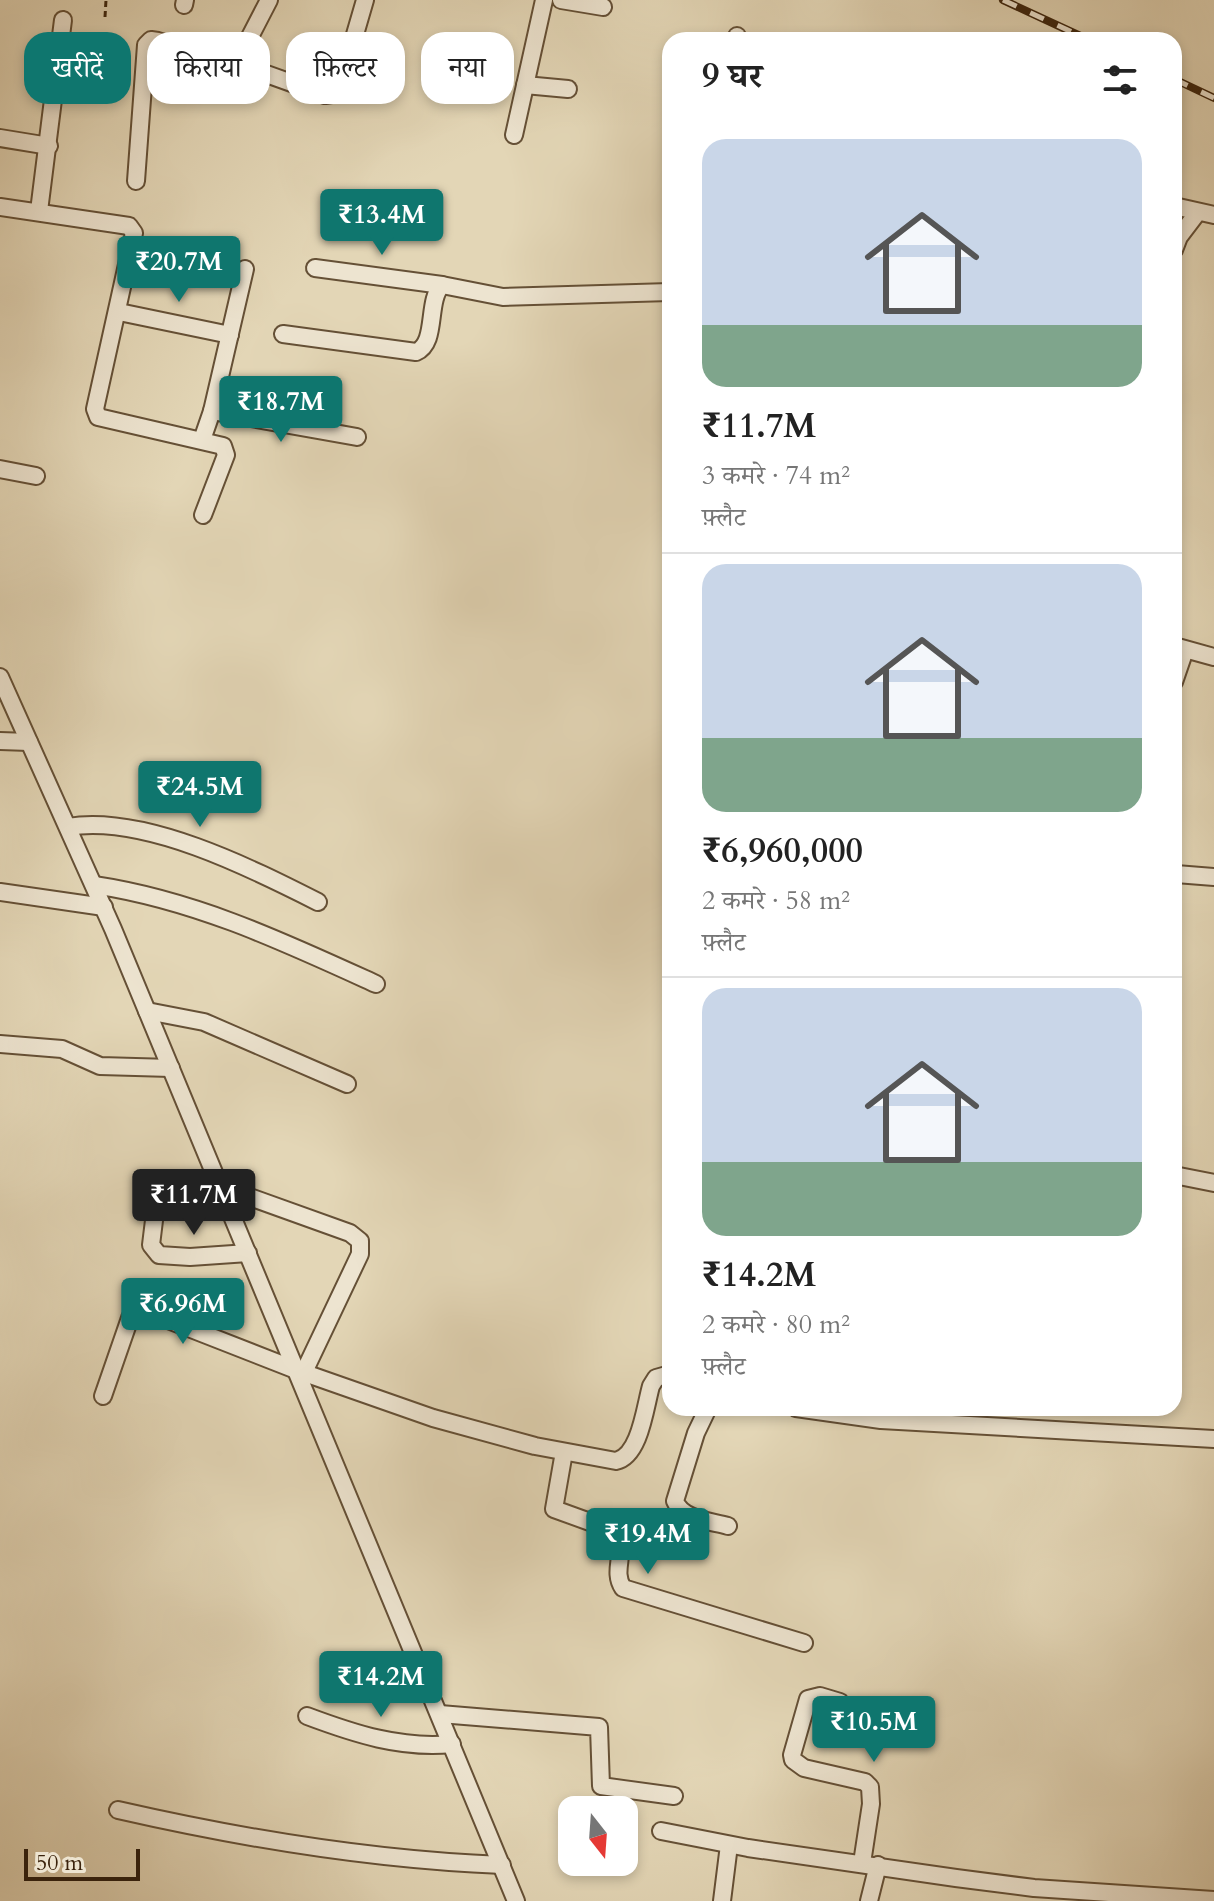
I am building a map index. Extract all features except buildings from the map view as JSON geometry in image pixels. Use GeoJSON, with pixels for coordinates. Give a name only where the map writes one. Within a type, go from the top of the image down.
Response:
{"type":"FeatureCollection","features":[{"type":"Feature","properties":{"kind":"street"},"geometry":{"type":"LineString","coordinates":[[252,32],[269,0]]}},
{"type":"Feature","properties":{"kind":"street"},"geometry":{"type":"LineString","coordinates":[[270,75],[325,95],[338,93],[365,0]]}},
{"type":"Feature","properties":{"kind":"street"},"geometry":{"type":"LineString","coordinates":[[514,135],[544,0]]}},
{"type":"Feature","properties":{"kind":"street"},"geometry":{"type":"LineString","coordinates":[[561,0],[603,7]]}},
{"type":"Feature","properties":{"kind":"street"},"geometry":{"type":"LineString","coordinates":[[39,211],[63,20]]}},
{"type":"Feature","properties":{"kind":"street"},"geometry":{"type":"LineString","coordinates":[[136,181],[147,44]]}},
{"type":"Feature","properties":{"kind":"street"},"geometry":{"type":"LineString","coordinates":[[525,85],[568,89]]}},
{"type":"Feature","properties":{"kind":"street"},"geometry":{"type":"LineString","coordinates":[[0,138],[49,146]]}},
{"type":"Feature","properties":{"kind":"street"},"geometry":{"type":"LineString","coordinates":[[0,207],[129,226],[134,233],[119,312],[95,409],[98,417],[223,446],[226,455],[203,515]]}},
{"type":"Feature","properties":{"kind":"street"},"geometry":{"type":"LineString","coordinates":[[1182,208],[1206,214]]}},
{"type":"Feature","properties":{"kind":"street"},"geometry":{"type":"LineString","coordinates":[[1182,234],[1206,214]]}},
{"type":"Feature","properties":{"kind":"street"},"geometry":{"type":"LineString","coordinates":[[315,268],[442,285],[503,297],[662,292]]}},
{"type":"Feature","properties":{"kind":"street"},"geometry":{"type":"LineString","coordinates":[[202,440],[212,411],[245,269]]}},
{"type":"Feature","properties":{"kind":"street"},"geometry":{"type":"LineString","coordinates":[[283,334],[416,352],[426,344],[436,295],[442,285]]}},
{"type":"Feature","properties":{"kind":"street"},"geometry":{"type":"LineString","coordinates":[[119,312],[230,335]]}},
{"type":"Feature","properties":{"kind":"street"},"geometry":{"type":"LineString","coordinates":[[212,411],[357,437]]}},
{"type":"Feature","properties":{"kind":"street"},"geometry":{"type":"LineString","coordinates":[[0,469],[36,476]]}},
{"type":"Feature","properties":{"kind":"street"},"geometry":{"type":"LineString","coordinates":[[1182,649],[1214,657]]}},
{"type":"Feature","properties":{"kind":"street"},"geometry":{"type":"LineString","coordinates":[[0,679],[104,907],[219,1186],[300,1371],[516,1901]]}},
{"type":"Feature","properties":{"kind":"street"},"geometry":{"type":"LineString","coordinates":[[0,741],[29,742]]}},
{"type":"Feature","properties":{"kind":"street"},"geometry":{"type":"LineString","coordinates":[[68,827],[111,825],[208,852],[248,867],[318,902]]}},
{"type":"Feature","properties":{"kind":"street"},"geometry":{"type":"LineString","coordinates":[[1182,874],[1214,877]]}},
{"type":"Feature","properties":{"kind":"street"},"geometry":{"type":"LineString","coordinates":[[94,885],[158,897],[220,916],[376,984]]}},
{"type":"Feature","properties":{"kind":"street"},"geometry":{"type":"LineString","coordinates":[[0,892],[104,907]]}},
{"type":"Feature","properties":{"kind":"street"},"geometry":{"type":"LineString","coordinates":[[147,1011],[204,1022],[347,1084]]}},
{"type":"Feature","properties":{"kind":"street"},"geometry":{"type":"LineString","coordinates":[[0,1044],[62,1049],[100,1066],[171,1068]]}},
{"type":"Feature","properties":{"kind":"street"},"geometry":{"type":"LineString","coordinates":[[1182,1177],[1214,1183]]}},
{"type":"Feature","properties":{"kind":"street"},"geometry":{"type":"LineString","coordinates":[[219,1186],[350,1233],[360,1241],[360,1254],[300,1371]]}},
{"type":"Feature","properties":{"kind":"street"},"geometry":{"type":"LineString","coordinates":[[156,1204],[151,1245],[159,1255],[190,1257],[248,1253]]}},
{"type":"Feature","properties":{"kind":"street"},"geometry":{"type":"LineString","coordinates":[[103,1396],[130,1318],[133,1312],[140,1309],[433,1418],[564,1452],[624,1459],[632,1449],[651,1386],[656,1378],[662,1376]]}},
{"type":"Feature","properties":{"kind":"street"},"geometry":{"type":"LineString","coordinates":[[704,1416],[692,1443],[675,1501],[677,1507],[689,1516],[728,1526]]}},
{"type":"Feature","properties":{"kind":"street"},"geometry":{"type":"LineString","coordinates":[[858,1416],[897,1421],[1214,1439]]}},
{"type":"Feature","properties":{"kind":"street"},"geometry":{"type":"LineString","coordinates":[[564,1452],[554,1509],[612,1530],[618,1536],[621,1549],[617,1576],[623,1588],[804,1643]]}},
{"type":"Feature","properties":{"kind":"street"},"geometry":{"type":"LineString","coordinates":[[840,1702],[820,1696],[808,1699],[792,1755],[793,1760],[804,1768],[865,1782],[870,1787],[869,1901]]}},
{"type":"Feature","properties":{"kind":"street"},"geometry":{"type":"LineString","coordinates":[[440,1714],[599,1727],[601,1786],[674,1796]]}},
{"type":"Feature","properties":{"kind":"street"},"geometry":{"type":"LineString","coordinates":[[307,1716],[410,1746],[452,1744]]}},
{"type":"Feature","properties":{"kind":"street"},"geometry":{"type":"LineString","coordinates":[[118,1810],[298,1846],[375,1856],[502,1865]]}},
{"type":"Feature","properties":{"kind":"street"},"geometry":{"type":"LineString","coordinates":[[661,1831],[729,1845],[1034,1888],[1214,1900]]}},
{"type":"Feature","properties":{"kind":"street"},"geometry":{"type":"LineString","coordinates":[[722,1901],[729,1845]]}},
{"type":"Feature","properties":{"kind":"path"},"geometry":{"type":"LineString","coordinates":[[105,17],[106,0]]}},
{"type":"Feature","properties":{"kind":"railway"},"geometry":{"type":"LineString","coordinates":[[1003,0],[1072,32]]}},
{"type":"Feature","properties":{"kind":"railway"},"geometry":{"type":"LineString","coordinates":[[1182,83],[1214,98]]}}]}
